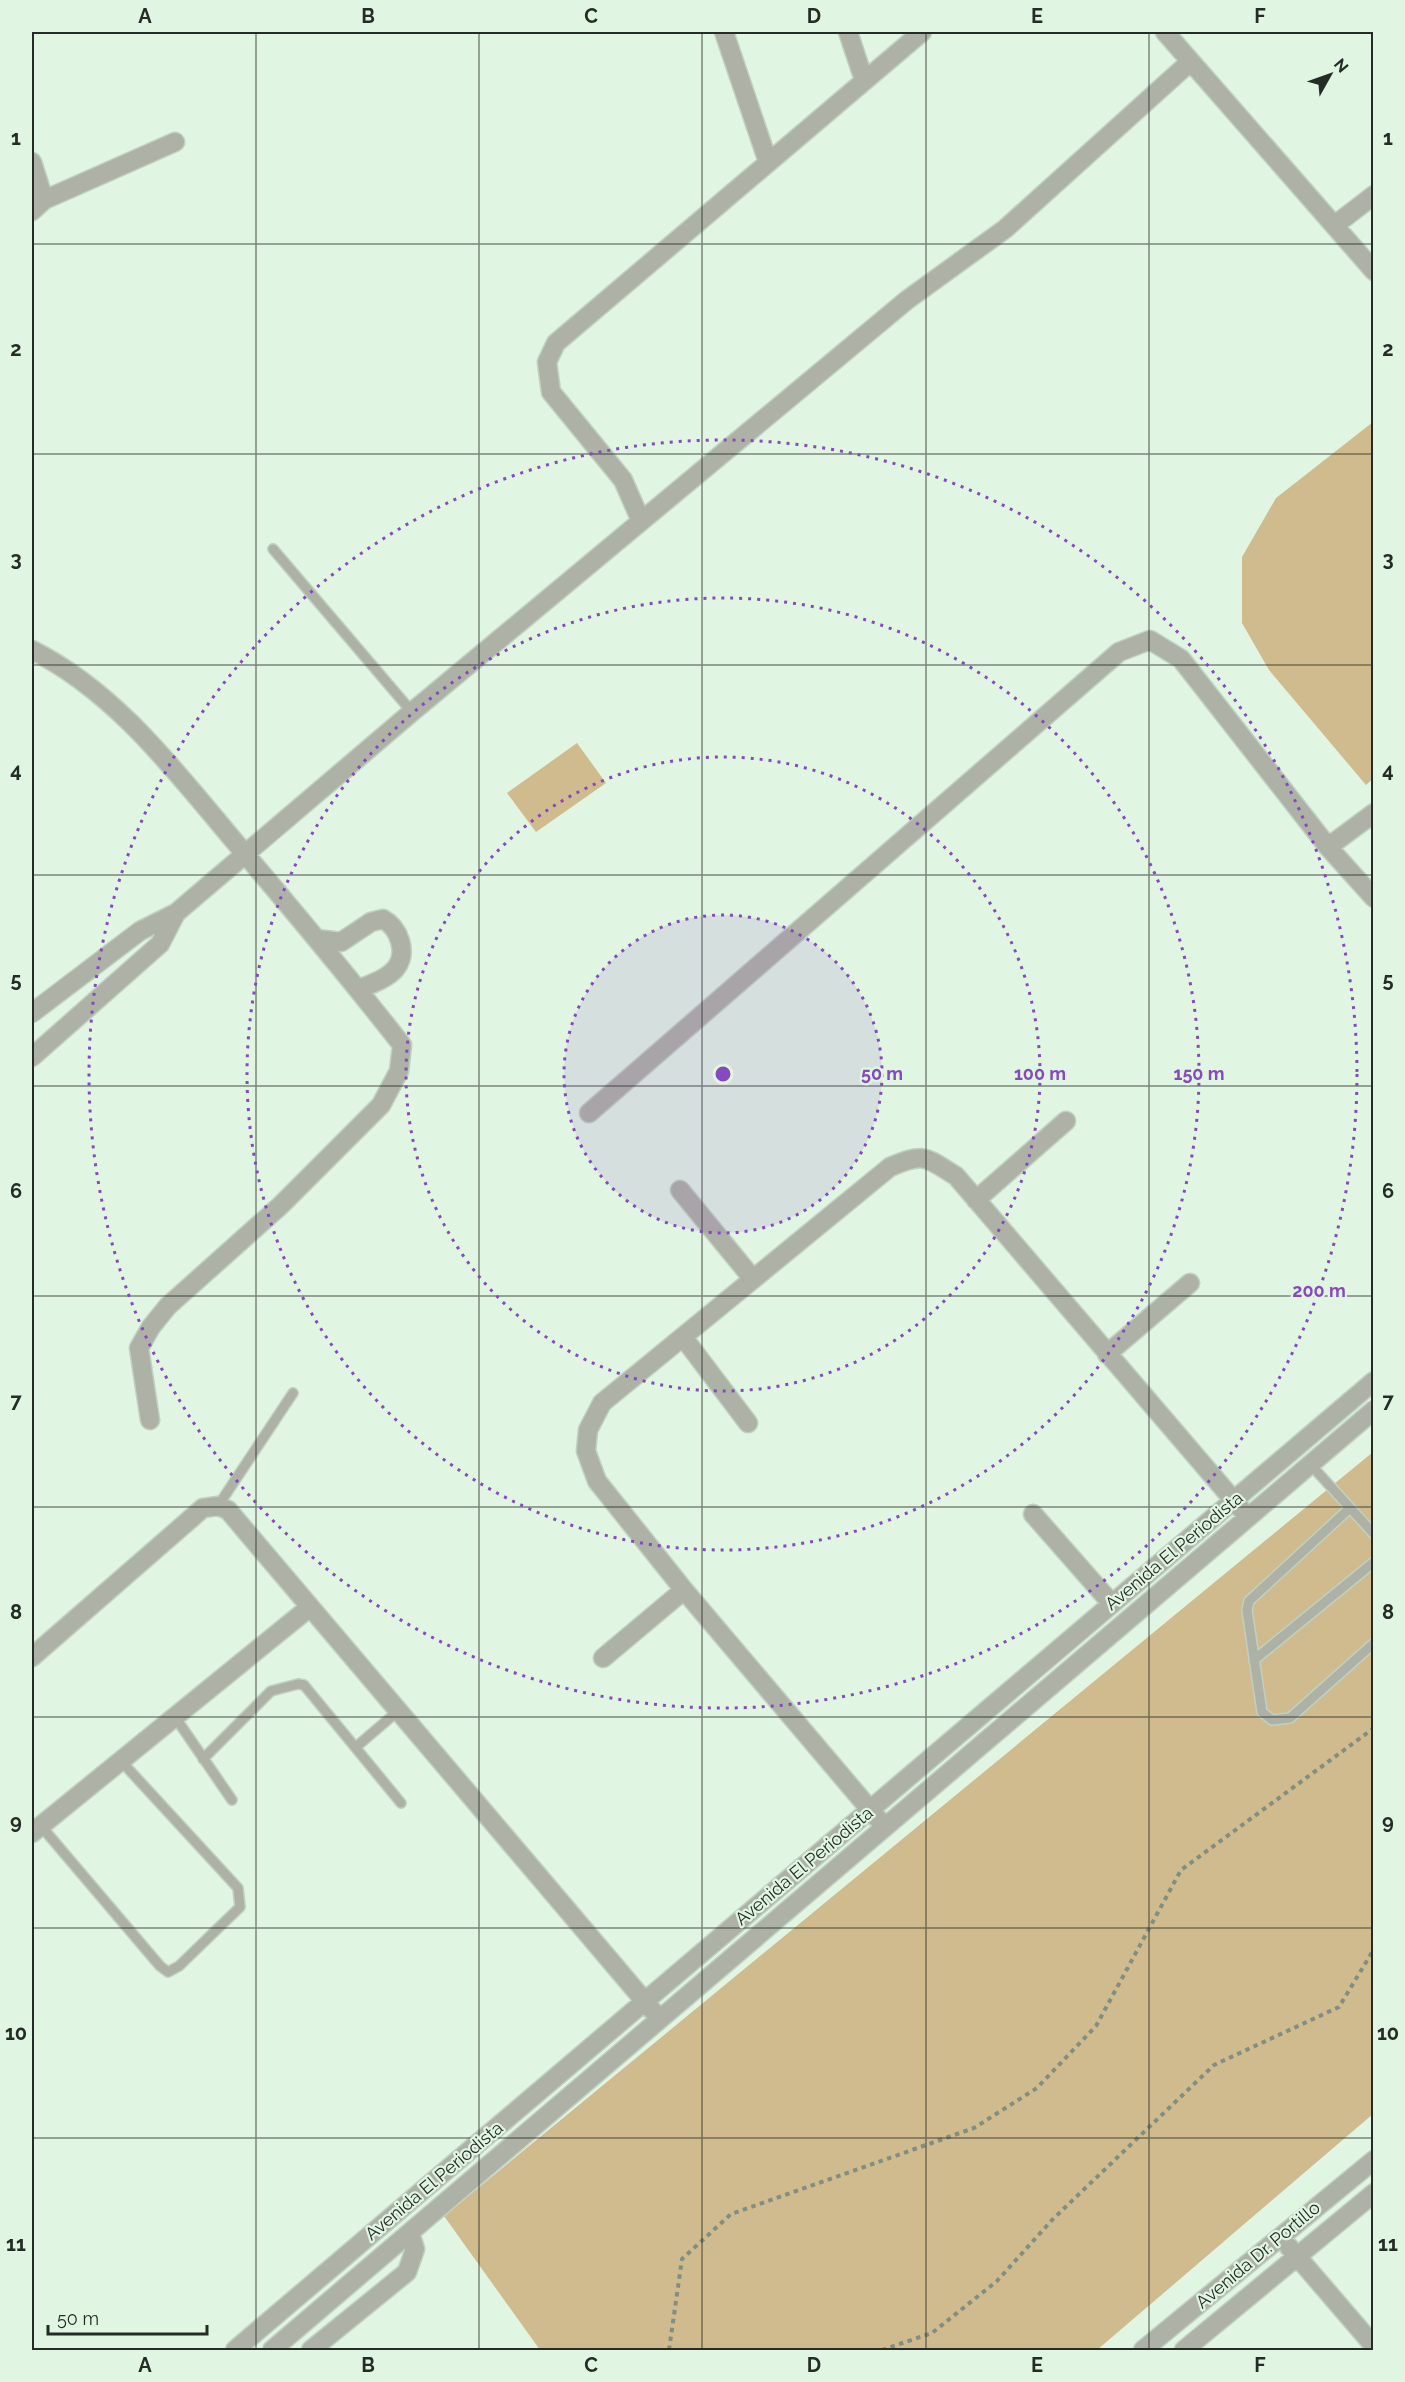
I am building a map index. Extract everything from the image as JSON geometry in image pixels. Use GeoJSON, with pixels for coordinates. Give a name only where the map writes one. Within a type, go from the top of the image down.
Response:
{"type":"FeatureCollection","features":[{"type":"Feature","properties":{"kind":"street"},"geometry":{"type":"LineString","coordinates":[[724,32],[768,162]]}},
{"type":"Feature","properties":{"kind":"street"},"geometry":{"type":"LineString","coordinates":[[848,32],[864,80]]}},
{"type":"Feature","properties":{"kind":"street"},"geometry":{"type":"LineString","coordinates":[[641,521],[623,480],[551,392],[547,362],[556,343],[922,32]]}},
{"type":"Feature","properties":{"kind":"street"},"geometry":{"type":"LineString","coordinates":[[1165,32],[1374,271]]}},
{"type":"Feature","properties":{"kind":"street"},"geometry":{"type":"LineString","coordinates":[[32,1013],[140,931],[176,912],[412,712],[907,300],[1005,229],[1190,62]]}},
{"type":"Feature","properties":{"kind":"street"},"geometry":{"type":"LineString","coordinates":[[32,162],[38,205],[175,142]]}},
{"type":"Feature","properties":{"kind":"street"},"geometry":{"type":"LineString","coordinates":[[1335,225],[1374,195]]}},
{"type":"Feature","properties":{"kind":"street"},"geometry":{"type":"LineString","coordinates":[[589,1113],[1119,652],[1150,640],[1181,659],[1328,847],[1374,898]]}},
{"type":"Feature","properties":{"kind":"street"},"geometry":{"type":"LineString","coordinates":[[32,650],[53,661],[119,711],[161,754],[359,989],[402,1045],[399,1071],[381,1105],[280,1206],[168,1306],[151,1327],[139,1348],[150,1420]]}},
{"type":"Feature","properties":{"kind":"street"},"geometry":{"type":"LineString","coordinates":[[1328,847],[1374,813]]}},
{"type":"Feature","properties":{"kind":"street"},"geometry":{"type":"LineString","coordinates":[[32,1057],[160,944],[176,912]]}},
{"type":"Feature","properties":{"kind":"street"},"geometry":{"type":"LineString","coordinates":[[317,939],[341,942],[371,922],[383,919],[391,923],[399,936],[402,951],[397,967],[385,977],[359,989]]}},
{"type":"Feature","properties":{"kind":"street"},"geometry":{"type":"LineString","coordinates":[[976,1200],[1066,1122]]}},
{"type":"Feature","properties":{"kind":"street"},"geometry":{"type":"LineString","coordinates":[[885,1827],[684,1590],[597,1481],[586,1451],[588,1430],[602,1403],[890,1167],[909,1159],[926,1157],[956,1176],[1247,1517]]}},
{"type":"Feature","properties":{"kind":"street"},"geometry":{"type":"LineString","coordinates":[[680,1190],[753,1279]]}},
{"type":"Feature","properties":{"kind":"street"},"geometry":{"type":"LineString","coordinates":[[1107,1354],[1190,1283]]}},
{"type":"Feature","properties":{"kind":"street"},"geometry":{"type":"LineString","coordinates":[[683,1336],[748,1423]]}},
{"type":"Feature","properties":{"kind":"street","name":"Avenida El Periodista"},"geometry":{"type":"LineString","coordinates":[[235,2350],[1374,1381]]}},
{"type":"Feature","properties":{"kind":"street"},"geometry":{"type":"LineString","coordinates":[[272,2350],[1374,1410]]}},
{"type":"Feature","properties":{"kind":"street"},"geometry":{"type":"LineString","coordinates":[[32,1657],[203,1508],[218,1506],[228,1510],[659,2019]]}},
{"type":"Feature","properties":{"kind":"street"},"geometry":{"type":"LineString","coordinates":[[1033,1514],[1112,1604]]}},
{"type":"Feature","properties":{"kind":"street"},"geometry":{"type":"LineString","coordinates":[[603,1658],[684,1590]]}},
{"type":"Feature","properties":{"kind":"street"},"geometry":{"type":"LineString","coordinates":[[35,1824],[121,1761],[310,1607]]}},
{"type":"Feature","properties":{"kind":"street","name":"Avenida Dr. Portillo"},"geometry":{"type":"LineString","coordinates":[[1148,2349],[1374,2160]]}},
{"type":"Feature","properties":{"kind":"street","name":"Avenida Dr. Portillo"},"geometry":{"type":"LineString","coordinates":[[1184,2350],[1374,2193]]}},
{"type":"Feature","properties":{"kind":"street"},"geometry":{"type":"LineString","coordinates":[[311,2350],[406,2272],[415,2249],[410,2233]]}},
{"type":"Feature","properties":{"kind":"street"},"geometry":{"type":"LineString","coordinates":[[1280,2237],[1374,2346]]}},
{"type":"Feature","properties":{"kind":"lane"},"geometry":{"type":"LineString","coordinates":[[273,549],[412,712]]}},
{"type":"Feature","properties":{"kind":"lane"},"geometry":{"type":"LineString","coordinates":[[218,1506],[293,1393]]}},
{"type":"Feature","properties":{"kind":"lane"},"geometry":{"type":"LineString","coordinates":[[1310,1464],[1374,1534]]}},
{"type":"Feature","properties":{"kind":"lane"},"geometry":{"type":"LineString","coordinates":[[1350,1508],[1249,1601],[1247,1610],[1262,1712],[1272,1720],[1290,1718],[1374,1643]]}},
{"type":"Feature","properties":{"kind":"lane"},"geometry":{"type":"LineString","coordinates":[[1254,1660],[1374,1562]]}},
{"type":"Feature","properties":{"kind":"lane"},"geometry":{"type":"LineString","coordinates":[[203,1759],[271,1691],[297,1684],[304,1685],[401,1803]]}},
{"type":"Feature","properties":{"kind":"lane"},"geometry":{"type":"LineString","coordinates":[[356,1747],[398,1711]]}},
{"type":"Feature","properties":{"kind":"lane"},"geometry":{"type":"LineString","coordinates":[[175,1716],[232,1800]]}},
{"type":"Feature","properties":{"kind":"lane"},"geometry":{"type":"LineString","coordinates":[[35,1824],[160,1966],[168,1972],[179,1966],[240,1907],[238,1888],[121,1761]]}},
{"type":"Feature","properties":{"kind":"path"},"geometry":{"type":"LineString","coordinates":[[669,2350],[682,2259],[731,2214],[974,2128],[1037,2088],[1096,2026],[1181,1870],[1374,1728]]}},
{"type":"Feature","properties":{"kind":"path"},"geometry":{"type":"LineString","coordinates":[[882,2350],[932,2333],[997,2281],[1053,2219],[1214,2065],[1339,2007],[1374,1948]]}},
{"type":"Feature","properties":{"kind":"shaded area"},"geometry":{"type":"Polygon","coordinates":[[[1373,422],[1374,778],[1366,785],[1269,670],[1242,623],[1242,557],[1276,498],[1373,422]]]}},
{"type":"Feature","properties":{"kind":"shaded area"},"geometry":{"type":"Polygon","coordinates":[[[577,743],[606,783],[536,832],[507,793],[577,743]]]}},
{"type":"Feature","properties":{"kind":"shaded area"},"geometry":{"type":"Polygon","coordinates":[[[1373,1452],[1373,2114],[1097,2350],[540,2350],[444,2216],[1373,1452]]]}}]}
